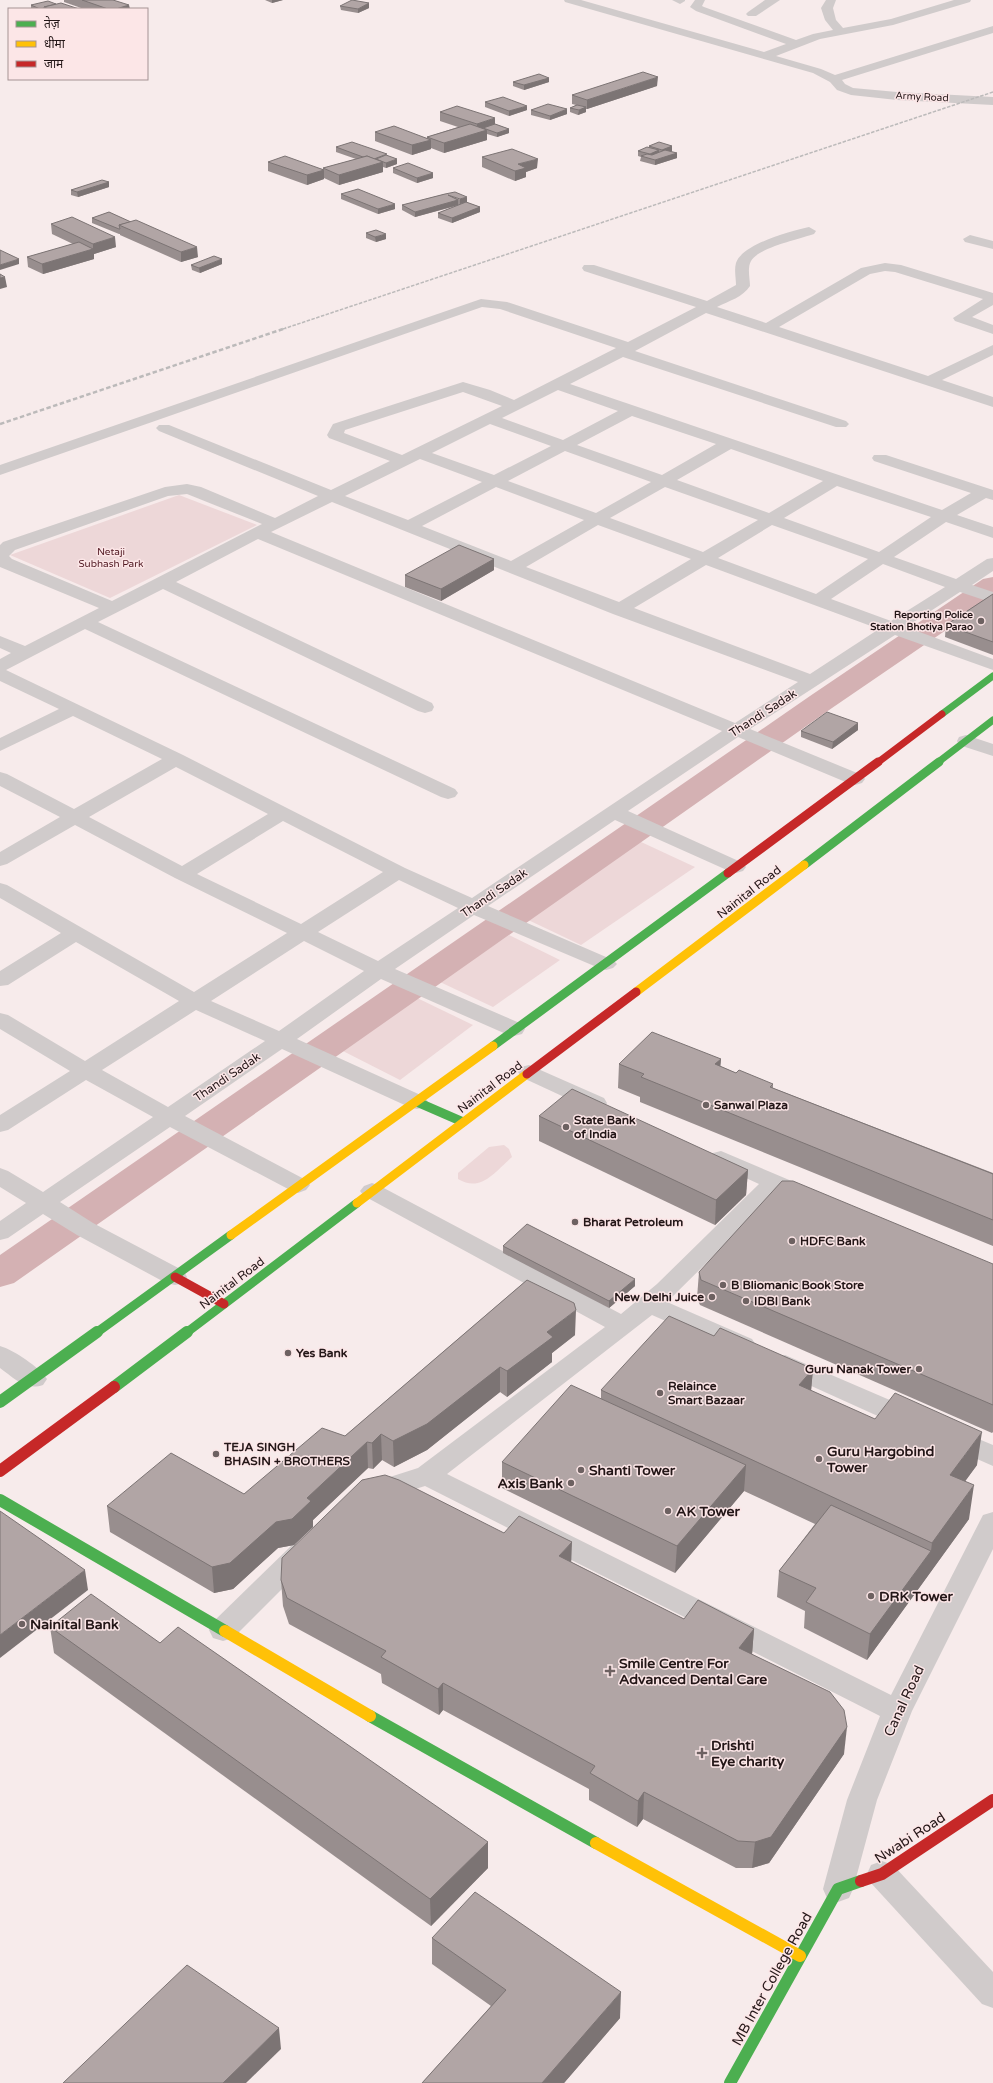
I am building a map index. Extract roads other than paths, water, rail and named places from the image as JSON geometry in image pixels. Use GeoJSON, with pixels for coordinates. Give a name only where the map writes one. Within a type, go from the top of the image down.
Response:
{"type":"FeatureCollection","features":[{"type":"Feature","properties":{"kind":"main road"},"geometry":{"type":"LineString","coordinates":[[0,1402],[175,1277],[298,1185],[417,1102],[606,964],[993,676]]}},
{"type":"Feature","properties":{"kind":"main road","name":"Nainital Road"},"geometry":{"type":"LineString","coordinates":[[0,1471],[98,1400],[529,1072],[731,922],[993,720]]}},
{"type":"Feature","properties":{"kind":"main road"},"geometry":{"type":"LineString","coordinates":[[417,1102],[463,1122]]}},
{"type":"Feature","properties":{"kind":"main road"},"geometry":{"type":"LineString","coordinates":[[175,1277],[224,1304]]}},
{"type":"Feature","properties":{"kind":"main road"},"geometry":{"type":"LineString","coordinates":[[0,1500],[440,1757],[800,1956]]}},
{"type":"Feature","properties":{"kind":"main road","name":"Nwabi Road"},"geometry":{"type":"LineString","coordinates":[[838,1889],[882,1874],[993,1800]]}},
{"type":"Feature","properties":{"kind":"main road","name":"MB Inter College Road"},"geometry":{"type":"LineString","coordinates":[[730,2083],[838,1889]]}},
{"type":"Feature","properties":{"kind":"street"},"geometry":{"type":"LineString","coordinates":[[569,0],[817,71],[834,79],[993,29]]}},
{"type":"Feature","properties":{"kind":"street"},"geometry":{"type":"LineString","coordinates":[[700,0],[696,7],[700,9],[797,44]]}},
{"type":"Feature","properties":{"kind":"street"},"geometry":{"type":"LineString","coordinates":[[752,14],[768,2],[775,0]]}},
{"type":"Feature","properties":{"kind":"street"},"geometry":{"type":"LineString","coordinates":[[831,0],[827,8],[832,20],[840,32]]}},
{"type":"Feature","properties":{"kind":"street"},"geometry":{"type":"LineString","coordinates":[[765,56],[817,36],[893,22],[966,0]]}},
{"type":"Feature","properties":{"kind":"street","name":"Army Road"},"geometry":{"type":"LineString","coordinates":[[834,79],[841,87],[851,91],[898,96],[993,101]]}},
{"type":"Feature","properties":{"kind":"street"},"geometry":{"type":"LineString","coordinates":[[0,666],[165,583],[275,524],[421,454],[738,291],[743,286],[743,262],[748,255],[756,249],[809,231]]}},
{"type":"Feature","properties":{"kind":"street"},"geometry":{"type":"LineString","coordinates":[[970,239],[993,245]]}},
{"type":"Feature","properties":{"kind":"street"},"geometry":{"type":"LineString","coordinates":[[768,328],[866,271],[884,267],[896,268],[991,296],[991,300],[960,318],[993,330]]}},
{"type":"Feature","properties":{"kind":"street"},"geometry":{"type":"LineString","coordinates":[[589,268],[993,402]]}},
{"type":"Feature","properties":{"kind":"street"},"geometry":{"type":"LineString","coordinates":[[0,470],[481,303],[491,302],[841,424]]}},
{"type":"Feature","properties":{"kind":"street"},"geometry":{"type":"LineString","coordinates":[[929,382],[993,349]]}},
{"type":"Feature","properties":{"kind":"street"},"geometry":{"type":"LineString","coordinates":[[557,385],[993,533]]}},
{"type":"Feature","properties":{"kind":"street"},"geometry":{"type":"LineString","coordinates":[[404,461],[358,445],[336,435],[338,427],[463,387],[485,393],[515,406]]}},
{"type":"Feature","properties":{"kind":"street"},"geometry":{"type":"LineString","coordinates":[[408,527],[631,410]]}},
{"type":"Feature","properties":{"kind":"street"},"geometry":{"type":"LineString","coordinates":[[490,419],[991,597]]}},
{"type":"Feature","properties":{"kind":"street"},"geometry":{"type":"LineString","coordinates":[[164,428],[331,497],[511,568],[619,610],[813,681]]}},
{"type":"Feature","properties":{"kind":"street"},"geometry":{"type":"LineString","coordinates":[[511,568],[730,443]]}},
{"type":"Feature","properties":{"kind":"street"},"geometry":{"type":"LineString","coordinates":[[421,454],[993,665]]}},
{"type":"Feature","properties":{"kind":"street"},"geometry":{"type":"LineString","coordinates":[[880,458],[989,493]]}},
{"type":"Feature","properties":{"kind":"street"},"geometry":{"type":"LineString","coordinates":[[619,610],[837,479]]}},
{"type":"Feature","properties":{"kind":"street"},"geometry":{"type":"LineString","coordinates":[[113,608],[6,564],[0,556],[9,546],[165,492],[187,489],[195,490],[275,524]]}},
{"type":"Feature","properties":{"kind":"street"},"geometry":{"type":"LineString","coordinates":[[818,600],[944,516],[989,493]]}},
{"type":"Feature","properties":{"kind":"street"},"geometry":{"type":"LineString","coordinates":[[258,534],[855,779]]}},
{"type":"Feature","properties":{"kind":"street","name":"Thandi Sadak"},"geometry":{"type":"LineString","coordinates":[[0,1232],[280,1041],[379,970],[614,812],[745,734],[813,681],[901,630],[964,587],[993,562]]}},
{"type":"Feature","properties":{"kind":"street"},"geometry":{"type":"LineString","coordinates":[[165,583],[425,707]]}},
{"type":"Feature","properties":{"kind":"street"},"geometry":{"type":"LineString","coordinates":[[86,623],[448,792]]}},
{"type":"Feature","properties":{"kind":"street"},"geometry":{"type":"LineString","coordinates":[[0,641],[26,653]]}},
{"type":"Feature","properties":{"kind":"street"},"geometry":{"type":"LineString","coordinates":[[0,674],[176,759],[398,872],[475,906],[519,928],[606,964]]}},
{"type":"Feature","properties":{"kind":"street"},"geometry":{"type":"LineString","coordinates":[[0,745],[74,709]]}},
{"type":"Feature","properties":{"kind":"street"},"geometry":{"type":"LineString","coordinates":[[966,741],[993,750]]}},
{"type":"Feature","properties":{"kind":"street"},"geometry":{"type":"LineString","coordinates":[[0,860],[76,818],[176,759]]}},
{"type":"Feature","properties":{"kind":"street"},"geometry":{"type":"LineString","coordinates":[[0,778],[182,874],[379,970],[430,991],[514,1030]]}},
{"type":"Feature","properties":{"kind":"street"},"geometry":{"type":"LineString","coordinates":[[614,812],[736,867]]}},
{"type":"Feature","properties":{"kind":"street"},"geometry":{"type":"LineString","coordinates":[[182,874],[283,813]]}},
{"type":"Feature","properties":{"kind":"street"},"geometry":{"type":"LineString","coordinates":[[0,1125],[398,872]]}},
{"type":"Feature","properties":{"kind":"street"},"geometry":{"type":"LineString","coordinates":[[0,890],[194,1001],[417,1102]]}},
{"type":"Feature","properties":{"kind":"street"},"geometry":{"type":"LineString","coordinates":[[0,980],[76,933]]}},
{"type":"Feature","properties":{"kind":"street"},"geometry":{"type":"LineString","coordinates":[[0,1020],[84,1071],[167,1117],[298,1185]]}},
{"type":"Feature","properties":{"kind":"street"},"geometry":{"type":"LineString","coordinates":[[529,1072],[616,1112]]}},
{"type":"Feature","properties":{"kind":"street"},"geometry":{"type":"LineString","coordinates":[[703,1150],[804,1194]]}},
{"type":"Feature","properties":{"kind":"street"},"geometry":{"type":"LineString","coordinates":[[0,1176],[85,1229],[175,1277]]}},
{"type":"Feature","properties":{"kind":"street"},"geometry":{"type":"LineString","coordinates":[[356,1498],[427,1475],[650,1304],[775,1182]]}},
{"type":"Feature","properties":{"kind":"street"},"geometry":{"type":"LineString","coordinates":[[372,1191],[418,1217],[424,1228],[620,1328]]}},
{"type":"Feature","properties":{"kind":"street"},"geometry":{"type":"LineString","coordinates":[[650,1304],[993,1456]]}},
{"type":"Feature","properties":{"kind":"street"},"geometry":{"type":"LineString","coordinates":[[0,1355],[34,1379]]}},
{"type":"Feature","properties":{"kind":"street"},"geometry":{"type":"LineString","coordinates":[[427,1475],[897,1711]]}},
{"type":"Feature","properties":{"kind":"street","name":"Canal Road"},"geometry":{"type":"LineString","coordinates":[[838,1889],[862,1800],[897,1711],[993,1522]]}},
{"type":"Feature","properties":{"kind":"street"},"geometry":{"type":"LineString","coordinates":[[224,1630],[318,1536]]}},
{"type":"Feature","properties":{"kind":"street"},"geometry":{"type":"LineString","coordinates":[[882,1874],[993,1994]]}},
{"type":"Feature","properties":{"kind":"waterway"},"geometry":{"type":"LineString","coordinates":[[0,1274],[821,702],[993,585]]}},
{"type":"Feature","properties":{"kind":"railway"},"geometry":{"type":"LineString","coordinates":[[283,329],[993,92]]}},
{"type":"Feature","properties":{"kind":"railway"},"geometry":{"type":"LineString","coordinates":[[0,424],[286,328]]}},
{"type":"Feature","properties":{"kind":"place","name":"Reporting Police Station Bhotiya Parao"},"geometry":{"type":"Point","coordinates":[981,621]}},
{"type":"Feature","properties":{"kind":"place","name":"Sanwal Plaza"},"geometry":{"type":"Point","coordinates":[706,1105]}},
{"type":"Feature","properties":{"kind":"place","name":"State Bank of India"},"geometry":{"type":"Point","coordinates":[566,1127]}},
{"type":"Feature","properties":{"kind":"place","name":"Bharat Petroleum"},"geometry":{"type":"Point","coordinates":[575,1222]}},
{"type":"Feature","properties":{"kind":"place","name":"HDFC Bank"},"geometry":{"type":"Point","coordinates":[792,1241]}},
{"type":"Feature","properties":{"kind":"place","name":"B Bliomanic Book Store"},"geometry":{"type":"Point","coordinates":[723,1285]}},
{"type":"Feature","properties":{"kind":"place","name":"New Delhi Juice"},"geometry":{"type":"Point","coordinates":[712,1297]}},
{"type":"Feature","properties":{"kind":"place","name":"IDBI Bank"},"geometry":{"type":"Point","coordinates":[746,1301]}},
{"type":"Feature","properties":{"kind":"place","name":"Yes Bank"},"geometry":{"type":"Point","coordinates":[288,1353]}},
{"type":"Feature","properties":{"kind":"place","name":"Guru Nanak Tower"},"geometry":{"type":"Point","coordinates":[919,1369]}},
{"type":"Feature","properties":{"kind":"place","name":"Relaince Smart Bazaar"},"geometry":{"type":"Point","coordinates":[660,1393]}},
{"type":"Feature","properties":{"kind":"place","name":"TEJA SINGH BHASIN + BROTHERS"},"geometry":{"type":"Point","coordinates":[216,1454]}},
{"type":"Feature","properties":{"kind":"place","name":"Guru Hargobind Tower"},"geometry":{"type":"Point","coordinates":[819,1459]}},
{"type":"Feature","properties":{"kind":"place","name":"Shanti Tower"},"geometry":{"type":"Point","coordinates":[581,1470]}},
{"type":"Feature","properties":{"kind":"place","name":"Axis Bank"},"geometry":{"type":"Point","coordinates":[571,1483]}},
{"type":"Feature","properties":{"kind":"place","name":"AK Tower"},"geometry":{"type":"Point","coordinates":[668,1511]}},
{"type":"Feature","properties":{"kind":"place","name":"DRK Tower"},"geometry":{"type":"Point","coordinates":[871,1596]}},
{"type":"Feature","properties":{"kind":"place","name":"Nainital Bank"},"geometry":{"type":"Point","coordinates":[22,1624]}},
{"type":"Feature","properties":{"kind":"place","name":"Smile Centre For Advanced Dental Care"},"geometry":{"type":"Point","coordinates":[610,1671]}},
{"type":"Feature","properties":{"kind":"place","name":"Drishti Eye charity"},"geometry":{"type":"Point","coordinates":[702,1753]}},
{"type":"Feature","properties":{"kind":"park label","name":"Netaji Subhash Park"},"geometry":{"type":"Point","coordinates":[111,558]}}]}
